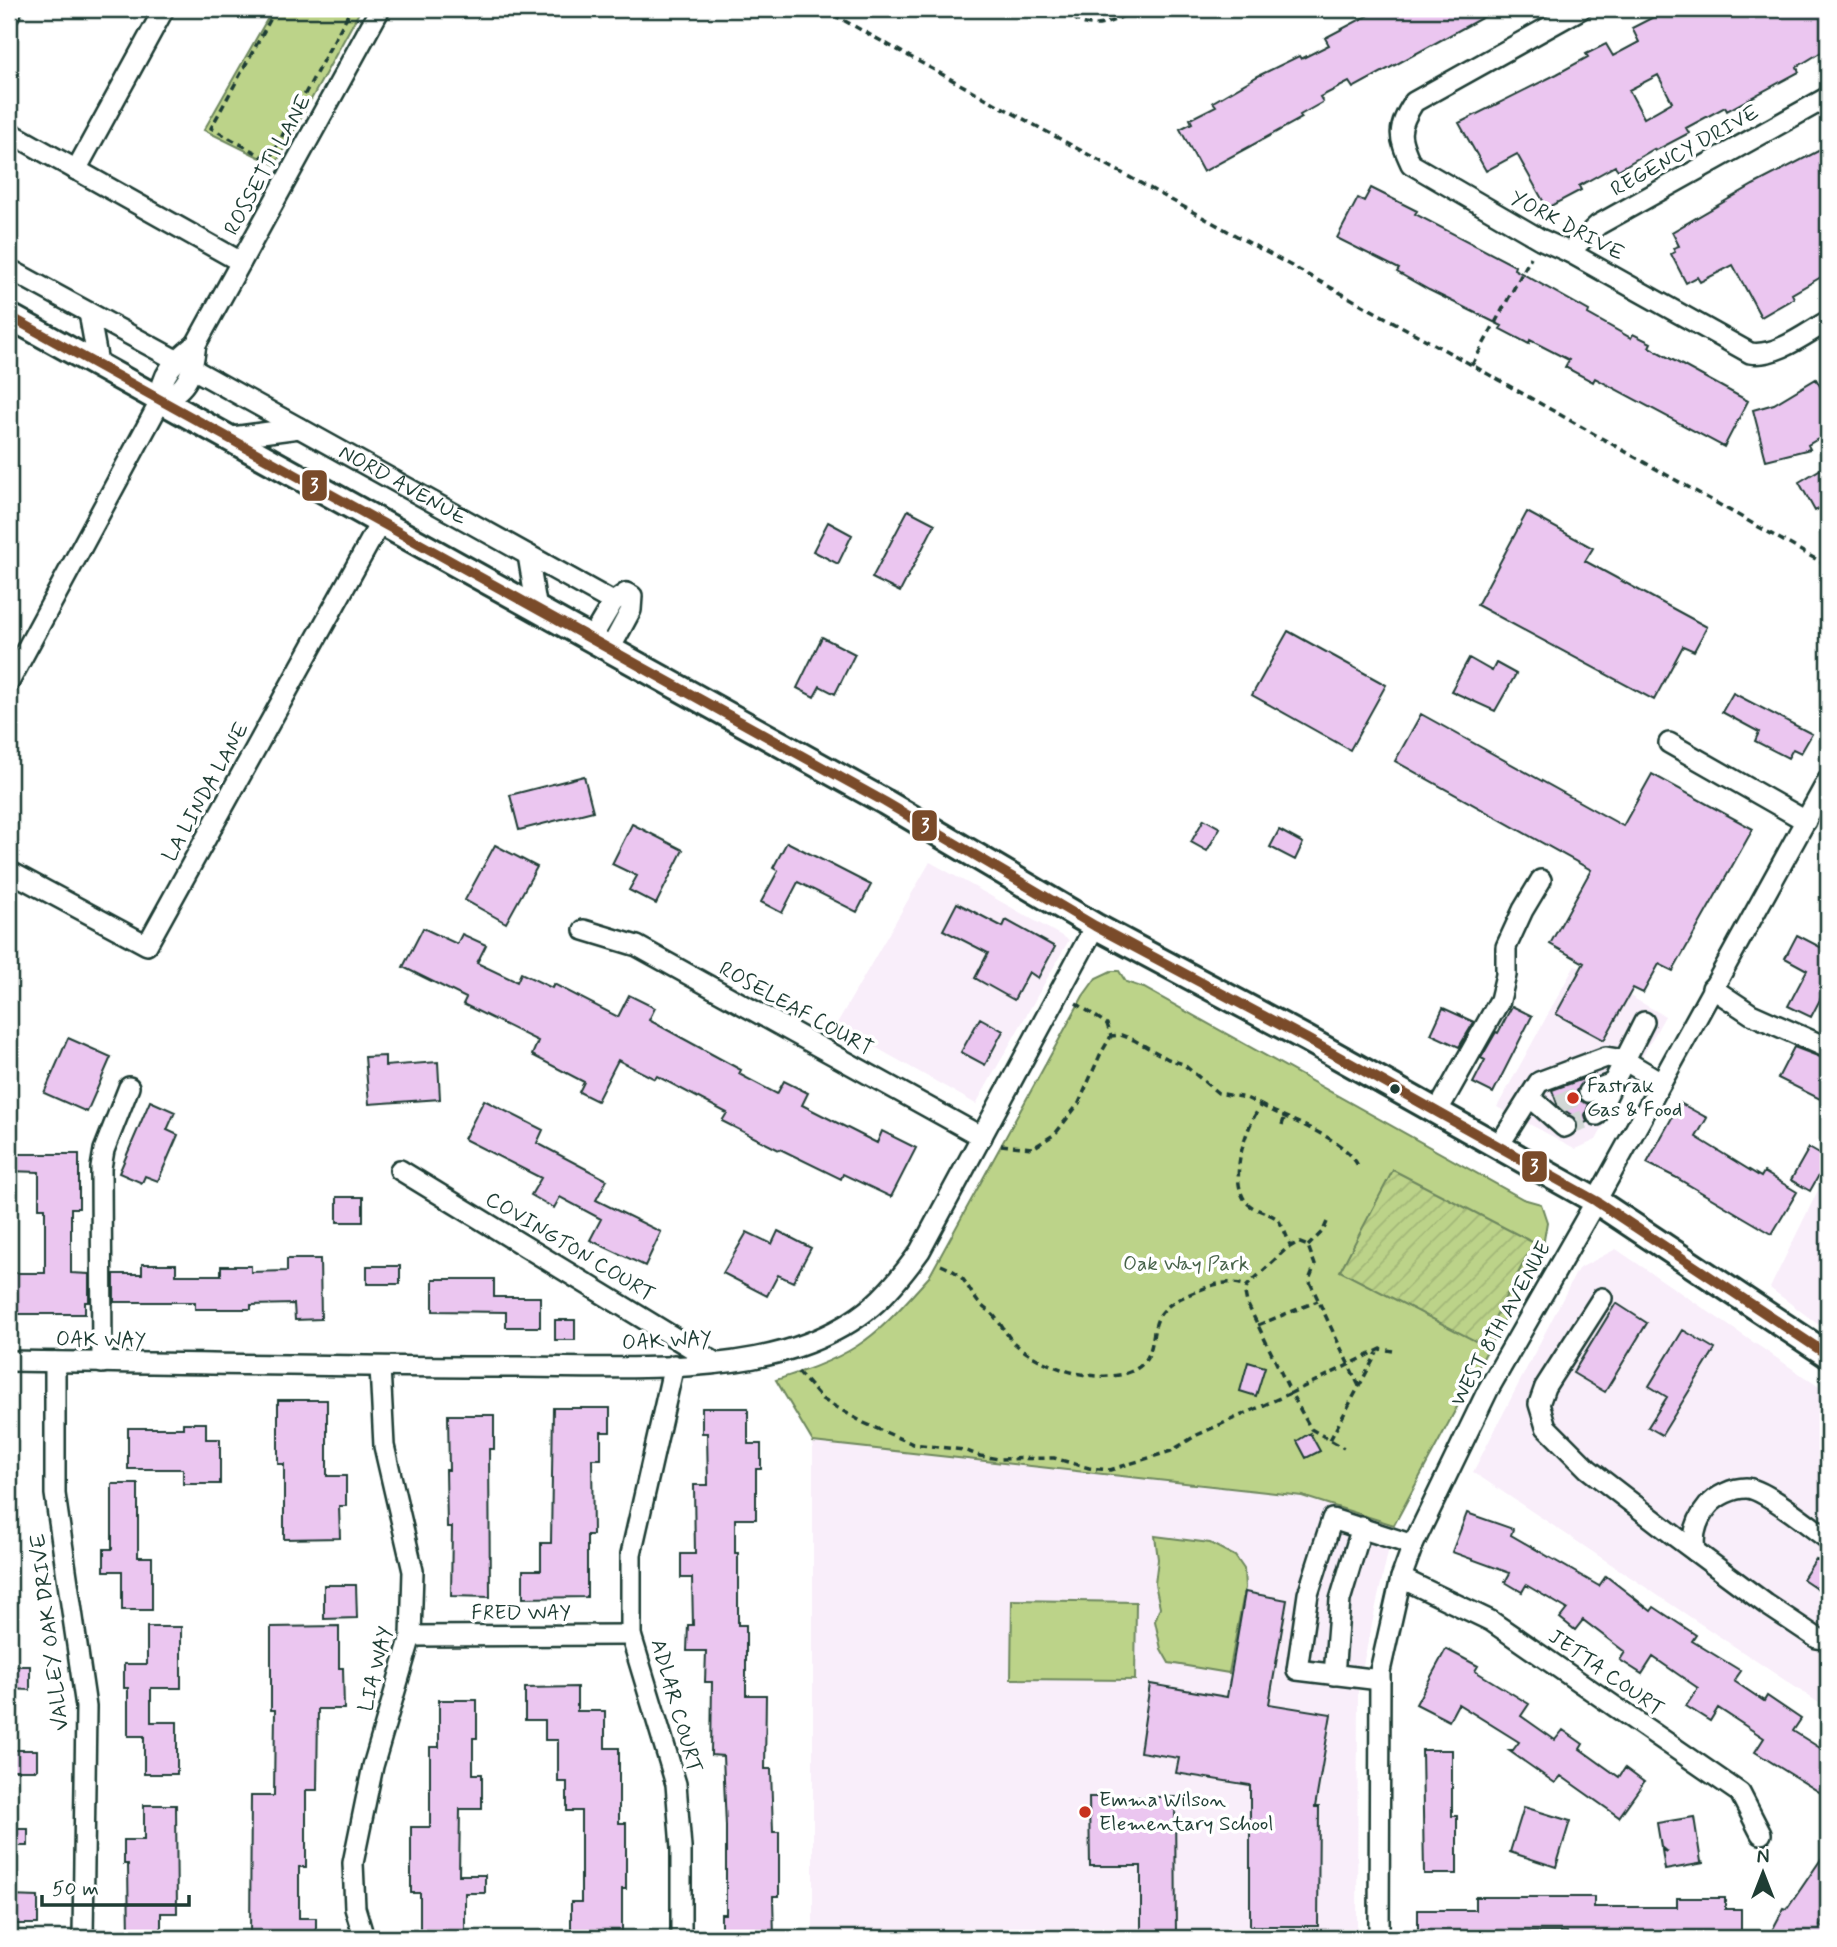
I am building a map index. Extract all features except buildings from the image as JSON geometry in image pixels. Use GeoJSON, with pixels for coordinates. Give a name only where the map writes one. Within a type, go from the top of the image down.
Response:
{"type":"FeatureCollection","features":[{"type":"Feature","properties":{"kind":"main road"},"geometry":{"type":"LineString","coordinates":[[9,316],[885,802],[1095,926],[1307,1039],[1596,1201],[1828,1355]]}},
{"type":"Feature","properties":{"kind":"street"},"geometry":{"type":"LineString","coordinates":[[9,15],[12,9]]}},
{"type":"Feature","properties":{"kind":"street"},"geometry":{"type":"LineString","coordinates":[[76,170],[164,9]]}},
{"type":"Feature","properties":{"kind":"street","name":"ROSSETTI LANE"},"geometry":{"type":"LineString","coordinates":[[160,402],[179,393],[184,365],[380,9]]}},
{"type":"Feature","properties":{"kind":"street","name":"YORK DRIVE"},"geometry":{"type":"LineString","coordinates":[[1581,9],[1414,102],[1403,120],[1401,142],[1411,164],[1541,239],[1750,353],[1762,355],[1774,351],[1828,321]]}},
{"type":"Feature","properties":{"kind":"street","name":"REGENCY DRIVE"},"geometry":{"type":"LineString","coordinates":[[1569,252],[1598,225],[1828,97]]}},
{"type":"Feature","properties":{"kind":"street"},"geometry":{"type":"LineString","coordinates":[[9,132],[241,262]]}},
{"type":"Feature","properties":{"kind":"street","name":"NORD AVENUE"},"geometry":{"type":"LineString","coordinates":[[9,269],[528,555],[624,597],[632,610],[601,644]]}},
{"type":"Feature","properties":{"kind":"street"},"geometry":{"type":"LineString","coordinates":[[89,313],[99,368]]}},
{"type":"Feature","properties":{"kind":"street"},"geometry":{"type":"LineString","coordinates":[[9,682],[160,402]]}},
{"type":"Feature","properties":{"kind":"street"},"geometry":{"type":"LineString","coordinates":[[225,438],[299,428]]}},
{"type":"Feature","properties":{"kind":"street","name":"LA LINDA LANE"},"geometry":{"type":"LineString","coordinates":[[9,871],[147,945],[380,523]]}},
{"type":"Feature","properties":{"kind":"street"},"geometry":{"type":"LineString","coordinates":[[528,555],[537,610]]}},
{"type":"Feature","properties":{"kind":"street"},"geometry":{"type":"LineString","coordinates":[[1669,743],[1805,821]]}},
{"type":"Feature","properties":{"kind":"street","name":"WEST 8TH AVENUE"},"geometry":{"type":"LineString","coordinates":[[1379,1938],[1380,1671],[1401,1578],[1413,1545],[1488,1390],[1596,1201],[1828,780]]}},
{"type":"Feature","properties":{"kind":"street"},"geometry":{"type":"LineString","coordinates":[[1437,1112],[1500,1000],[1506,975],[1506,947],[1541,880]]}},
{"type":"Feature","properties":{"kind":"street","name":"OAK WAY"},"geometry":{"type":"LineString","coordinates":[[9,1361],[380,1367],[674,1365],[762,1357],[807,1343],[858,1318],[886,1296],[920,1251],[1095,926]]}},
{"type":"Feature","properties":{"kind":"street","name":"ROSELEAF COURT"},"geometry":{"type":"LineString","coordinates":[[584,930],[636,946],[982,1138]]}},
{"type":"Feature","properties":{"kind":"street"},"geometry":{"type":"LineString","coordinates":[[1712,988],[1751,1014],[1828,1048]]}},
{"type":"Feature","properties":{"kind":"street"},"geometry":{"type":"LineString","coordinates":[[1597,1115],[1644,1022]]}},
{"type":"Feature","properties":{"kind":"street"},"geometry":{"type":"LineString","coordinates":[[1566,1126],[1564,1127],[1544,1103],[1539,1082],[1606,1057],[1624,1060],[1661,1082]]}},
{"type":"Feature","properties":{"kind":"street"},"geometry":{"type":"LineString","coordinates":[[1589,1092],[1613,1083]]}},
{"type":"Feature","properties":{"kind":"street"},"geometry":{"type":"LineString","coordinates":[[102,1363],[101,1168],[104,1150],[129,1087]]}},
{"type":"Feature","properties":{"kind":"street"},"geometry":{"type":"LineString","coordinates":[[1499,1147],[1544,1103]]}},
{"type":"Feature","properties":{"kind":"street","name":"COVINGTON COURT"},"geometry":{"type":"LineString","coordinates":[[400,1170],[716,1363]]}},
{"type":"Feature","properties":{"kind":"street"},"geometry":{"type":"LineString","coordinates":[[1602,1298],[1545,1387],[1539,1404],[1546,1427],[1588,1469],[1695,1551],[1766,1604],[1817,1638],[1828,1640]]}},
{"type":"Feature","properties":{"kind":"street","name":"VALLEY OAK DRIVE"},"geometry":{"type":"LineString","coordinates":[[55,1362],[55,1494],[86,1707],[83,1938]]}},
{"type":"Feature","properties":{"kind":"street","name":"ADLAR COURT"},"geometry":{"type":"LineString","coordinates":[[674,1365],[631,1554],[632,1635],[676,1784],[681,1848],[681,1938]]}},
{"type":"Feature","properties":{"kind":"street","name":"LIA WAY"},"geometry":{"type":"LineString","coordinates":[[364,1938],[355,1908],[353,1863],[373,1766],[411,1636],[413,1571],[384,1446],[380,1367]]}},
{"type":"Feature","properties":{"kind":"street"},"geometry":{"type":"LineString","coordinates":[[1695,1551],[1695,1529],[1704,1510],[1713,1500],[1731,1491],[1746,1488],[1760,1491],[1828,1539]]}},
{"type":"Feature","properties":{"kind":"street"},"geometry":{"type":"LineString","coordinates":[[1380,1680],[1297,1670],[1308,1594],[1332,1519],[1413,1545]]}},
{"type":"Feature","properties":{"kind":"street"},"geometry":{"type":"LineString","coordinates":[[1334,1675],[1340,1600],[1362,1527]]}},
{"type":"Feature","properties":{"kind":"street","name":"JETTA COURT"},"geometry":{"type":"LineString","coordinates":[[1401,1578],[1491,1621],[1740,1793],[1761,1834]]}},
{"type":"Feature","properties":{"kind":"street","name":"FRED WAY"},"geometry":{"type":"LineString","coordinates":[[411,1636],[632,1635]]}},
{"type":"Feature","properties":{"kind":"path"},"geometry":{"type":"LineString","coordinates":[[276,9],[211,128],[269,160],[351,9]]}},
{"type":"Feature","properties":{"kind":"path"},"geometry":{"type":"LineString","coordinates":[[823,9],[1472,365],[1828,566]]}},
{"type":"Feature","properties":{"kind":"path"},"geometry":{"type":"LineString","coordinates":[[1065,9],[1081,23],[1099,26],[1136,9]]}},
{"type":"Feature","properties":{"kind":"path"},"geometry":{"type":"LineString","coordinates":[[1472,365],[1541,239]]}},
{"type":"Feature","properties":{"kind":"path"},"geometry":{"type":"LineString","coordinates":[[1001,1145],[1033,1149],[1055,1135],[1079,1103],[1111,1036],[1107,1024],[1076,1003]]}},
{"type":"Feature","properties":{"kind":"path"},"geometry":{"type":"LineString","coordinates":[[1111,1036],[1121,1035],[1134,1040],[1168,1059],[1183,1064],[1218,1093],[1246,1098],[1284,1119],[1322,1135],[1343,1147],[1355,1159],[1359,1168]]}},
{"type":"Feature","properties":{"kind":"path"},"geometry":{"type":"LineString","coordinates":[[1261,1105],[1251,1119],[1244,1139],[1239,1185],[1246,1202],[1279,1222],[1291,1247]]}},
{"type":"Feature","properties":{"kind":"path"},"geometry":{"type":"LineString","coordinates":[[1282,1125],[1284,1119]]}},
{"type":"Feature","properties":{"kind":"path"},"geometry":{"type":"LineString","coordinates":[[1308,1246],[1323,1231],[1327,1222]]}},
{"type":"Feature","properties":{"kind":"path"},"geometry":{"type":"LineString","coordinates":[[1344,1448],[1311,1429],[1247,1303],[1247,1286],[1298,1242],[1308,1246],[1315,1265],[1309,1280],[1359,1386]]}},
{"type":"Feature","properties":{"kind":"path"},"geometry":{"type":"LineString","coordinates":[[941,1265],[955,1271],[964,1279],[979,1303],[1021,1349],[1058,1368],[1098,1377],[1131,1372],[1145,1363],[1150,1353],[1156,1322],[1175,1300],[1217,1283],[1247,1286]]}},
{"type":"Feature","properties":{"kind":"path"},"geometry":{"type":"LineString","coordinates":[[1258,1325],[1318,1300]]}},
{"type":"Feature","properties":{"kind":"path"},"geometry":{"type":"LineString","coordinates":[[1330,1440],[1378,1350]]}},
{"type":"Feature","properties":{"kind":"path"},"geometry":{"type":"LineString","coordinates":[[798,1373],[822,1399],[863,1423],[913,1444],[964,1450],[999,1459],[1054,1458],[1088,1468],[1110,1470],[1171,1451],[1197,1435],[1378,1350],[1393,1351]]}},
{"type":"Feature","properties":{"kind":"shaded area"},"geometry":{"type":"Polygon","coordinates":[[[930,862],[1069,940],[976,1104],[836,1025],[930,862]]]}},
{"type":"Feature","properties":{"kind":"shaded area"},"geometry":{"type":"Polygon","coordinates":[[[1575,965],[1665,1016],[1596,1140],[1576,1149],[1497,1107],[1575,965]]]}},
{"type":"Feature","properties":{"kind":"shaded area"},"geometry":{"type":"Polygon","coordinates":[[[1828,1170],[1828,1332],[1770,1288],[1828,1170]]]}},
{"type":"Feature","properties":{"kind":"shaded area"},"geometry":{"type":"Polygon","coordinates":[[[1616,1249],[1828,1393],[1828,1709],[1473,1472],[1578,1269],[1616,1249]]]}},
{"type":"Feature","properties":{"kind":"shaded area","name":"Emma Wilson Elementary School"},"geometry":{"type":"Polygon","coordinates":[[[813,1442],[1302,1496],[1394,1525],[1358,1687],[1357,1938],[813,1938],[813,1442]]]}},
{"type":"Feature","properties":{"kind":"green space"},"geometry":{"type":"Polygon","coordinates":[[[273,9],[361,9],[275,165],[204,130],[273,9]]]}},
{"type":"Feature","properties":{"kind":"green space","name":"Oak Way Park"},"geometry":{"type":"Polygon","coordinates":[[[1111,971],[1119,971],[1126,982],[1144,988],[1523,1199],[1541,1204],[1547,1222],[1543,1246],[1394,1525],[1302,1496],[813,1442],[776,1380],[807,1370],[857,1346],[886,1323],[929,1277],[1083,996],[1096,978],[1111,971]]]}},
{"type":"Feature","properties":{"kind":"green space"},"geometry":{"type":"Polygon","coordinates":[[[1393,1170],[1534,1243],[1481,1344],[1340,1271],[1393,1170]]]}},
{"type":"Feature","properties":{"kind":"green space"},"geometry":{"type":"Polygon","coordinates":[[[1155,1536],[1210,1543],[1235,1556],[1244,1569],[1245,1588],[1229,1673],[1169,1663],[1161,1649],[1155,1621],[1160,1607],[1155,1584],[1158,1559],[1155,1536]]]}},
{"type":"Feature","properties":{"kind":"green space"},"geometry":{"type":"Polygon","coordinates":[[[1012,1600],[1136,1602],[1135,1680],[1011,1679],[1012,1600]]]}},
{"type":"Feature","properties":{"kind":"tunnel"},"geometry":{"type":"LineString","coordinates":[[1558,1104],[1589,1092]]}},
{"type":"Feature","properties":{"kind":"tunnel"},"geometry":{"type":"LineString","coordinates":[[1566,1126],[1597,1115]]}},
{"type":"Feature","properties":{"kind":"transit line","name":"3"},"geometry":{"type":"LineString","coordinates":[[9,316],[885,802],[1095,926],[1307,1039],[1596,1201],[1828,1355]]}},
{"type":"Feature","properties":{"kind":"place","name":"Fastrak Gas & Food"},"geometry":{"type":"Point","coordinates":[1573,1098]}},
{"type":"Feature","properties":{"kind":"place","name":"Emma Wilson Elementary School"},"geometry":{"type":"Point","coordinates":[1085,1812]}}]}
